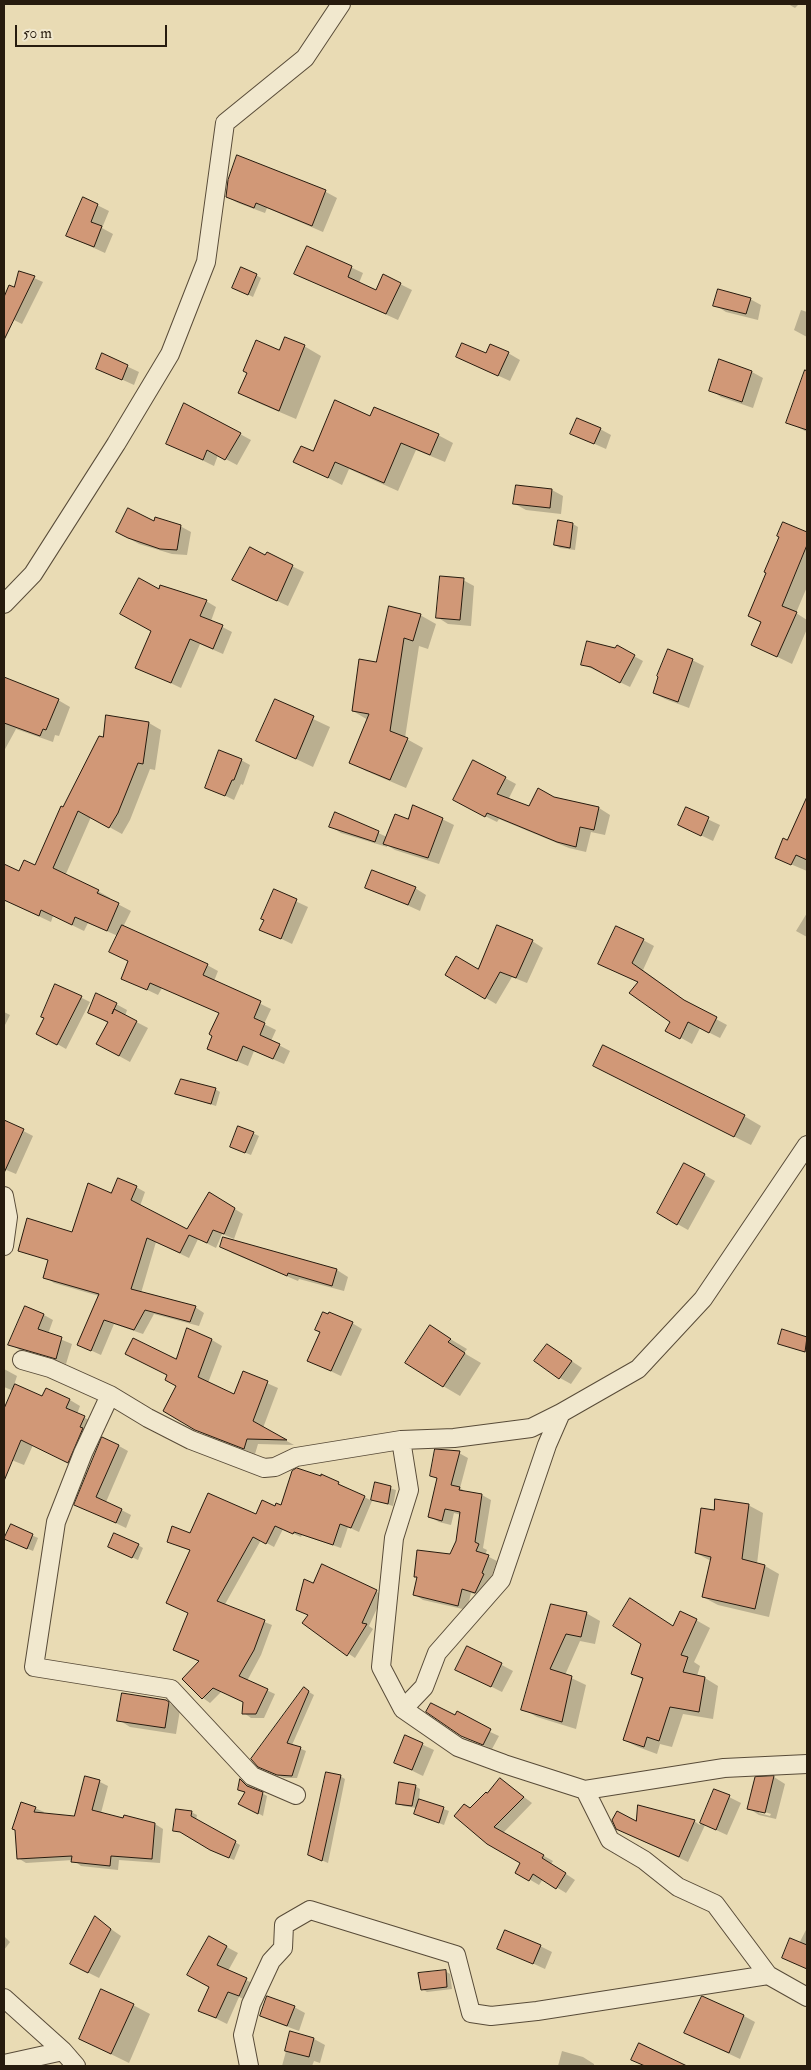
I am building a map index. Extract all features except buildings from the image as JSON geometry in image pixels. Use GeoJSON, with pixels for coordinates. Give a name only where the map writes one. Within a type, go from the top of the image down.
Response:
{"type":"FeatureCollection","features":[{"type":"Feature","properties":{"kind":"street"},"geometry":{"type":"LineString","coordinates":[[4,604],[33,574],[106,460],[170,354],[206,262],[225,123],[305,58],[341,4]]}},
{"type":"Feature","properties":{"kind":"street"},"geometry":{"type":"LineString","coordinates":[[22,1360],[50,1368],[110,1395],[148,1418],[191,1440],[264,1468],[275,1467],[296,1457],[401,1440],[454,1438],[531,1428],[638,1369],[703,1299],[807,1145]]}},
{"type":"Feature","properties":{"kind":"street"},"geometry":{"type":"LineString","coordinates":[[4,1196],[8,1217],[4,1246]]}},
{"type":"Feature","properties":{"kind":"street"},"geometry":{"type":"LineString","coordinates":[[110,1395],[83,1453],[56,1522],[34,1667],[171,1689],[252,1776],[296,1795]]}},
{"type":"Feature","properties":{"kind":"street"},"geometry":{"type":"LineString","coordinates":[[403,1709],[424,1687],[437,1653],[500,1580],[547,1445],[561,1413]]}},
{"type":"Feature","properties":{"kind":"street"},"geometry":{"type":"LineString","coordinates":[[401,1440],[409,1490],[394,1538],[381,1667],[403,1709],[458,1747],[585,1790],[724,1768],[807,1764]]}},
{"type":"Feature","properties":{"kind":"street"},"geometry":{"type":"LineString","coordinates":[[585,1790],[610,1840],[644,1860],[678,1887],[715,1904],[768,1974],[807,1997]]}},
{"type":"Feature","properties":{"kind":"street"},"geometry":{"type":"LineString","coordinates":[[249,2066],[243,2035],[251,2004],[271,1961],[283,1948],[284,1925],[310,1910],[456,1955],[471,2013],[491,2016],[537,2012],[768,1974]]}},
{"type":"Feature","properties":{"kind":"street"},"geometry":{"type":"LineString","coordinates":[[4,1998],[63,2051],[76,2066]]}},
{"type":"Feature","properties":{"kind":"street"},"geometry":{"type":"LineString","coordinates":[[4,2064],[63,2051]]}}]}
